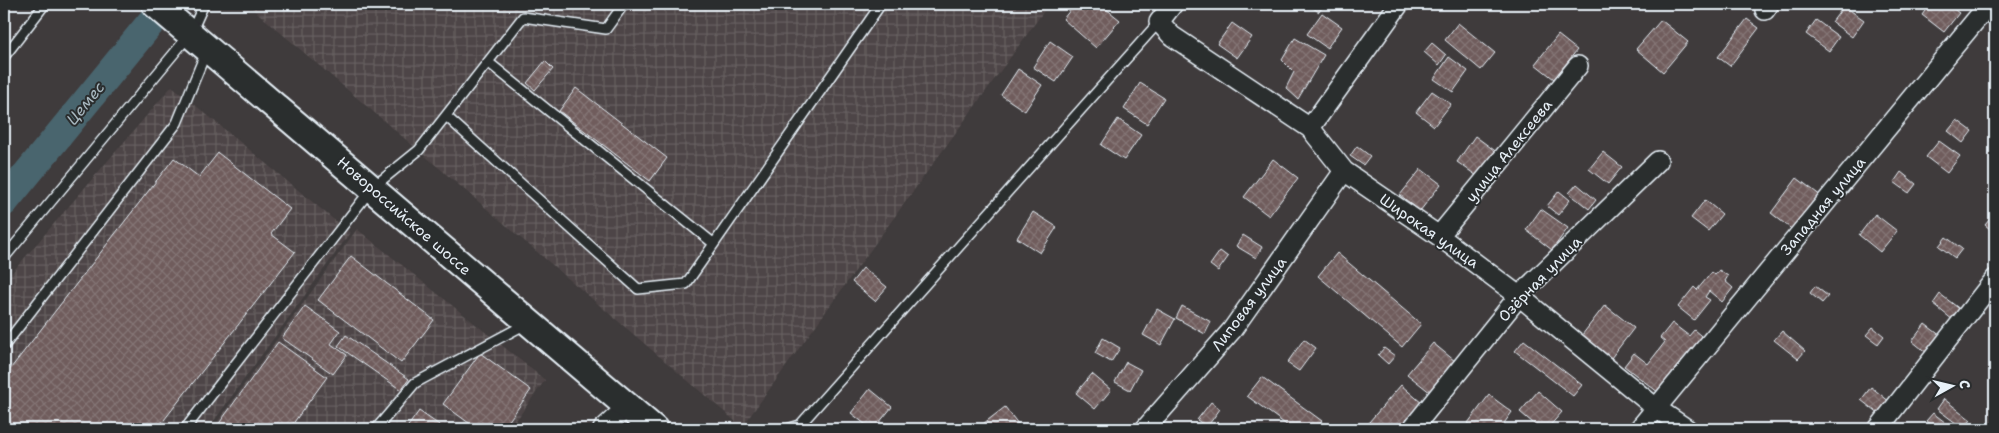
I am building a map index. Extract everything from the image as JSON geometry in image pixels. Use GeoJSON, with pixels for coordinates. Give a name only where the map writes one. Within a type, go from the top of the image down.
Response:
{"type":"FeatureCollection","features":[{"type":"Feature","properties":{"kind":"main road","name":"Новороссийское шоссе"},"geometry":{"type":"LineString","coordinates":[[155,4],[193,34],[654,429]]}},
{"type":"Feature","properties":{"kind":"street"},"geometry":{"type":"LineString","coordinates":[[1158,22],[1173,4]]}},
{"type":"Feature","properties":{"kind":"street"},"geometry":{"type":"LineString","coordinates":[[1310,128],[1399,4]]}},
{"type":"Feature","properties":{"kind":"street","name":"Западная улица"},"geometry":{"type":"LineString","coordinates":[[1639,429],[1989,4]]}},
{"type":"Feature","properties":{"kind":"street","name":"Широкая улица"},"geometry":{"type":"LineString","coordinates":[[1158,22],[1172,36],[1310,128],[1344,172],[1440,236],[1519,296],[1656,408],[1687,429]]}},
{"type":"Feature","properties":{"kind":"street","name":"улица Алексеева"},"geometry":{"type":"LineString","coordinates":[[1440,236],[1578,66]]}},
{"type":"Feature","properties":{"kind":"street","name":"Озёрная улица"},"geometry":{"type":"LineString","coordinates":[[1412,429],[1519,296],[1658,161]]}},
{"type":"Feature","properties":{"kind":"street","name":"Липовая улица"},"geometry":{"type":"LineString","coordinates":[[1145,429],[1232,330],[1344,172]]}},
{"type":"Feature","properties":{"kind":"street"},"geometry":{"type":"LineString","coordinates":[[1878,429],[1995,279]]}},
{"type":"Feature","properties":{"kind":"street"},"geometry":{"type":"LineString","coordinates":[[603,429],[626,406]]}},
{"type":"Feature","properties":{"kind":"lane"},"geometry":{"type":"LineString","coordinates":[[4,57],[45,4]]}},
{"type":"Feature","properties":{"kind":"lane"},"geometry":{"type":"LineString","coordinates":[[4,346],[177,123],[193,34],[204,4]]}},
{"type":"Feature","properties":{"kind":"lane"},"geometry":{"type":"LineString","coordinates":[[185,429],[372,188],[419,150],[523,17],[606,30],[624,4]]}},
{"type":"Feature","properties":{"kind":"lane"},"geometry":{"type":"LineString","coordinates":[[446,116],[638,289],[686,284],[880,4]]}},
{"type":"Feature","properties":{"kind":"lane"},"geometry":{"type":"LineString","coordinates":[[787,429],[800,425],[1158,22]]}},
{"type":"Feature","properties":{"kind":"lane"},"geometry":{"type":"LineString","coordinates":[[4,258],[193,34]]}},
{"type":"Feature","properties":{"kind":"lane"},"geometry":{"type":"LineString","coordinates":[[488,62],[713,243]]}},
{"type":"Feature","properties":{"kind":"lane"},"geometry":{"type":"LineString","coordinates":[[376,429],[415,383],[529,323]]}},
{"type":"Feature","properties":{"kind":"shaded area"},"geometry":{"type":"Polygon","coordinates":[[[247,4],[1049,4],[742,427],[247,4]]]}},
{"type":"Feature","properties":{"kind":"shaded area"},"geometry":{"type":"Polygon","coordinates":[[[172,86],[350,233],[208,429],[4,429],[4,282],[172,86]]]}},
{"type":"Feature","properties":{"kind":"shaded area"},"geometry":{"type":"Polygon","coordinates":[[[357,229],[545,380],[510,429],[212,429],[357,229]]]}},
{"type":"Feature","properties":{"kind":"building"},"geometry":{"type":"Polygon","coordinates":[[[1075,4],[1100,4],[1120,20],[1096,48],[1063,19],[1075,4]]]}},
{"type":"Feature","properties":{"kind":"building"},"geometry":{"type":"Polygon","coordinates":[[[1307,4],[1325,4],[1319,12],[1307,4]]]}},
{"type":"Feature","properties":{"kind":"building"},"geometry":{"type":"Polygon","coordinates":[[[1930,4],[1947,4],[1959,13],[1944,32],[1922,15],[1930,4]]]}},
{"type":"Feature","properties":{"kind":"building"},"geometry":{"type":"Polygon","coordinates":[[[1844,6],[1864,20],[1852,37],[1832,22],[1844,6]]]}},
{"type":"Feature","properties":{"kind":"building"},"geometry":{"type":"Polygon","coordinates":[[[1322,13],[1342,27],[1327,48],[1307,34],[1322,13]]]}},
{"type":"Feature","properties":{"kind":"building"},"geometry":{"type":"Polygon","coordinates":[[[1747,19],[1759,28],[1730,66],[1718,57],[1747,19]]]}},
{"type":"Feature","properties":{"kind":"building"},"geometry":{"type":"Polygon","coordinates":[[[1661,20],[1688,42],[1663,72],[1636,49],[1661,20]]]}},
{"type":"Feature","properties":{"kind":"building"},"geometry":{"type":"Polygon","coordinates":[[[1816,20],[1839,37],[1829,51],[1806,34],[1816,20]]]}},
{"type":"Feature","properties":{"kind":"building"},"geometry":{"type":"Polygon","coordinates":[[[1232,23],[1252,37],[1237,58],[1217,44],[1232,23]]]}},
{"type":"Feature","properties":{"kind":"building"},"geometry":{"type":"Polygon","coordinates":[[[1458,23],[1495,53],[1481,70],[1445,40],[1458,23]]]}},
{"type":"Feature","properties":{"kind":"building"},"geometry":{"type":"Polygon","coordinates":[[[1558,35],[1577,50],[1554,79],[1535,64],[1558,35]]]}},
{"type":"Feature","properties":{"kind":"building"},"geometry":{"type":"Polygon","coordinates":[[[1295,38],[1324,55],[1298,99],[1286,88],[1294,72],[1282,60],[1295,38]]]}},
{"type":"Feature","properties":{"kind":"building"},"geometry":{"type":"Polygon","coordinates":[[[1050,41],[1073,57],[1056,82],[1033,67],[1050,41]]]}},
{"type":"Feature","properties":{"kind":"building"},"geometry":{"type":"Polygon","coordinates":[[[1432,43],[1446,55],[1439,65],[1424,52],[1432,43]]]}},
{"type":"Feature","properties":{"kind":"building"},"geometry":{"type":"Polygon","coordinates":[[[1449,57],[1468,71],[1453,92],[1434,79],[1449,57]]]}},
{"type":"Feature","properties":{"kind":"building"},"geometry":{"type":"Polygon","coordinates":[[[545,61],[553,69],[535,90],[527,83],[545,61]]]}},
{"type":"Feature","properties":{"kind":"building"},"geometry":{"type":"Polygon","coordinates":[[[1018,69],[1042,85],[1025,111],[1001,95],[1018,69]]]}},
{"type":"Feature","properties":{"kind":"building"},"geometry":{"type":"Polygon","coordinates":[[[1140,83],[1164,98],[1147,124],[1124,109],[1140,83]]]}},
{"type":"Feature","properties":{"kind":"building"},"geometry":{"type":"Polygon","coordinates":[[[576,88],[667,158],[650,181],[559,111],[576,88]]]}},
{"type":"Feature","properties":{"kind":"building"},"geometry":{"type":"Polygon","coordinates":[[[1432,91],[1451,104],[1434,126],[1416,112],[1432,91]]]}},
{"type":"Feature","properties":{"kind":"building"},"geometry":{"type":"Polygon","coordinates":[[[1118,119],[1141,135],[1124,160],[1101,145],[1118,119]]]}},
{"type":"Feature","properties":{"kind":"building"},"geometry":{"type":"Polygon","coordinates":[[[1957,120],[1972,131],[1963,143],[1948,131],[1957,120]]]}},
{"type":"Feature","properties":{"kind":"building"},"geometry":{"type":"Polygon","coordinates":[[[1475,136],[1498,153],[1480,178],[1457,162],[1475,136]]]}},
{"type":"Feature","properties":{"kind":"building"},"geometry":{"type":"Polygon","coordinates":[[[1939,141],[1960,156],[1947,173],[1926,157],[1939,141]]]}},
{"type":"Feature","properties":{"kind":"building"},"geometry":{"type":"Polygon","coordinates":[[[1357,146],[1370,156],[1363,165],[1350,156],[1357,146]]]}},
{"type":"Feature","properties":{"kind":"building"},"geometry":{"type":"Polygon","coordinates":[[[1603,152],[1622,167],[1608,184],[1589,169],[1603,152]]]}},
{"type":"Feature","properties":{"kind":"building"},"geometry":{"type":"Polygon","coordinates":[[[218,153],[290,209],[271,234],[295,252],[157,429],[4,429],[4,377],[174,158],[199,177],[218,153]]]}},
{"type":"Feature","properties":{"kind":"building"},"geometry":{"type":"Polygon","coordinates":[[[1273,159],[1298,178],[1269,216],[1244,197],[1273,159]]]}},
{"type":"Feature","properties":{"kind":"building"},"geometry":{"type":"Polygon","coordinates":[[[1421,169],[1441,184],[1420,211],[1400,195],[1421,169]]]}},
{"type":"Feature","properties":{"kind":"building"},"geometry":{"type":"Polygon","coordinates":[[[1901,172],[1916,184],[1909,193],[1894,182],[1901,172]]]}},
{"type":"Feature","properties":{"kind":"building"},"geometry":{"type":"Polygon","coordinates":[[[1797,178],[1821,196],[1794,231],[1771,213],[1797,178]]]}},
{"type":"Feature","properties":{"kind":"building"},"geometry":{"type":"Polygon","coordinates":[[[1577,184],[1596,200],[1589,209],[1569,193],[1577,184]]]}},
{"type":"Feature","properties":{"kind":"building"},"geometry":{"type":"Polygon","coordinates":[[[1559,191],[1570,200],[1558,215],[1547,206],[1559,191]]]}},
{"type":"Feature","properties":{"kind":"building"},"geometry":{"type":"Polygon","coordinates":[[[1705,200],[1722,214],[1708,231],[1691,218],[1705,200]]]}},
{"type":"Feature","properties":{"kind":"building"},"geometry":{"type":"Polygon","coordinates":[[[1541,209],[1568,228],[1552,250],[1526,230],[1541,209]]]}},
{"type":"Feature","properties":{"kind":"building"},"geometry":{"type":"Polygon","coordinates":[[[1033,212],[1057,227],[1040,253],[1017,238],[1033,212]]]}},
{"type":"Feature","properties":{"kind":"building"},"geometry":{"type":"Polygon","coordinates":[[[1875,214],[1897,231],[1880,252],[1859,235],[1875,214]]]}},
{"type":"Feature","properties":{"kind":"building"},"geometry":{"type":"Polygon","coordinates":[[[1995,215],[1995,233],[1985,225],[1995,215]]]}},
{"type":"Feature","properties":{"kind":"building"},"geometry":{"type":"Polygon","coordinates":[[[1243,235],[1262,247],[1256,258],[1236,246],[1243,235]]]}},
{"type":"Feature","properties":{"kind":"building"},"geometry":{"type":"Polygon","coordinates":[[[1946,237],[1962,249],[1955,258],[1939,246],[1946,237]]]}},
{"type":"Feature","properties":{"kind":"building"},"geometry":{"type":"Polygon","coordinates":[[[1220,251],[1228,257],[1218,271],[1210,265],[1220,251]]]}},
{"type":"Feature","properties":{"kind":"building"},"geometry":{"type":"Polygon","coordinates":[[[1337,253],[1421,324],[1402,347],[1318,276],[1337,253]]]}},
{"type":"Feature","properties":{"kind":"building"},"geometry":{"type":"Polygon","coordinates":[[[351,256],[434,320],[401,363],[318,300],[351,256]]]}},
{"type":"Feature","properties":{"kind":"building"},"geometry":{"type":"Polygon","coordinates":[[[863,268],[887,287],[875,301],[852,282],[863,268]]]}},
{"type":"Feature","properties":{"kind":"building"},"geometry":{"type":"Polygon","coordinates":[[[1719,270],[1728,276],[1725,281],[1733,288],[1722,302],[1709,291],[1705,297],[1710,300],[1694,320],[1678,307],[1694,287],[1697,290],[1712,272],[1715,275],[1719,270]]]}},
{"type":"Feature","properties":{"kind":"building"},"geometry":{"type":"Polygon","coordinates":[[[1815,286],[1828,296],[1822,303],[1810,293],[1815,286]]]}},
{"type":"Feature","properties":{"kind":"building"},"geometry":{"type":"Polygon","coordinates":[[[1940,294],[1961,310],[1953,320],[1933,304],[1940,294]]]}},
{"type":"Feature","properties":{"kind":"building"},"geometry":{"type":"Polygon","coordinates":[[[1605,305],[1634,328],[1611,358],[1582,335],[1605,305]]]}},
{"type":"Feature","properties":{"kind":"building"},"geometry":{"type":"Polygon","coordinates":[[[305,306],[340,331],[331,344],[347,355],[333,374],[282,338],[305,306]]]}},
{"type":"Feature","properties":{"kind":"building"},"geometry":{"type":"Polygon","coordinates":[[[1182,306],[1211,322],[1205,334],[1176,318],[1182,306]]]}},
{"type":"Feature","properties":{"kind":"building"},"geometry":{"type":"Polygon","coordinates":[[[1157,309],[1175,319],[1161,345],[1143,335],[1157,309]]]}},
{"type":"Feature","properties":{"kind":"building"},"geometry":{"type":"Polygon","coordinates":[[[1672,323],[1689,336],[1694,330],[1706,340],[1663,396],[1624,366],[1634,353],[1648,364],[1665,342],[1660,338],[1672,323]]]}},
{"type":"Feature","properties":{"kind":"building"},"geometry":{"type":"Polygon","coordinates":[[[1925,324],[1945,339],[1932,357],[1912,341],[1925,324]]]}},
{"type":"Feature","properties":{"kind":"building"},"geometry":{"type":"Polygon","coordinates":[[[1873,327],[1884,336],[1878,344],[1866,335],[1873,327]]]}},
{"type":"Feature","properties":{"kind":"building"},"geometry":{"type":"Polygon","coordinates":[[[1782,331],[1805,351],[1798,359],[1774,340],[1782,331]]]}},
{"type":"Feature","properties":{"kind":"building"},"geometry":{"type":"Polygon","coordinates":[[[346,335],[409,379],[401,390],[338,346],[346,335]]]}},
{"type":"Feature","properties":{"kind":"building"},"geometry":{"type":"Polygon","coordinates":[[[1103,338],[1120,348],[1111,362],[1095,353],[1103,338]]]}},
{"type":"Feature","properties":{"kind":"building"},"geometry":{"type":"Polygon","coordinates":[[[1304,339],[1316,348],[1299,371],[1287,363],[1304,339]]]}},
{"type":"Feature","properties":{"kind":"building"},"geometry":{"type":"Polygon","coordinates":[[[1524,340],[1582,385],[1573,396],[1515,351],[1524,340]]]}},
{"type":"Feature","properties":{"kind":"building"},"geometry":{"type":"Polygon","coordinates":[[[278,342],[327,377],[289,429],[215,429],[278,342]]]}},
{"type":"Feature","properties":{"kind":"building"},"geometry":{"type":"Polygon","coordinates":[[[1433,343],[1461,366],[1436,397],[1407,374],[1433,343]]]}},
{"type":"Feature","properties":{"kind":"building"},"geometry":{"type":"Polygon","coordinates":[[[1384,348],[1395,356],[1388,364],[1378,355],[1384,348]]]}},
{"type":"Feature","properties":{"kind":"building"},"geometry":{"type":"Polygon","coordinates":[[[480,353],[531,390],[503,429],[477,429],[443,404],[480,353]]]}},
{"type":"Feature","properties":{"kind":"building"},"geometry":{"type":"Polygon","coordinates":[[[1126,362],[1141,370],[1130,390],[1115,382],[1126,362]]]}},
{"type":"Feature","properties":{"kind":"building"},"geometry":{"type":"Polygon","coordinates":[[[1092,374],[1111,390],[1095,409],[1076,393],[1092,374]]]}},
{"type":"Feature","properties":{"kind":"building"},"geometry":{"type":"Polygon","coordinates":[[[1262,377],[1322,421],[1316,429],[1292,429],[1247,396],[1262,377]]]}},
{"type":"Feature","properties":{"kind":"building"},"geometry":{"type":"Polygon","coordinates":[[[1401,385],[1423,404],[1401,429],[1377,429],[1369,422],[1401,385]]]}},
{"type":"Feature","properties":{"kind":"building"},"geometry":{"type":"Polygon","coordinates":[[[1871,387],[1890,402],[1880,415],[1861,400],[1871,387]]]}},
{"type":"Feature","properties":{"kind":"building"},"geometry":{"type":"Polygon","coordinates":[[[870,389],[892,407],[874,429],[871,429],[851,413],[870,389]]]}},
{"type":"Feature","properties":{"kind":"building"},"geometry":{"type":"Polygon","coordinates":[[[1538,391],[1562,412],[1547,429],[1540,429],[1520,412],[1538,391]]]}},
{"type":"Feature","properties":{"kind":"building"},"geometry":{"type":"Polygon","coordinates":[[[1489,395],[1512,412],[1500,429],[1477,429],[1468,423],[1489,395]]]}},
{"type":"Feature","properties":{"kind":"building"},"geometry":{"type":"Polygon","coordinates":[[[1944,399],[1971,420],[1964,429],[1937,409],[1944,399]]]}},
{"type":"Feature","properties":{"kind":"building"},"geometry":{"type":"Polygon","coordinates":[[[1211,402],[1220,409],[1207,427],[1197,420],[1211,402]]]}},
{"type":"Feature","properties":{"kind":"building"},"geometry":{"type":"Polygon","coordinates":[[[1005,407],[1022,429],[981,429],[979,427],[1005,407]]]}},
{"type":"Feature","properties":{"kind":"building"},"geometry":{"type":"Polygon","coordinates":[[[419,411],[445,429],[406,429],[419,411]]]}},
{"type":"Feature","properties":{"kind":"building"},"geometry":{"type":"Polygon","coordinates":[[[1933,413],[1954,429],[1936,429],[1926,421],[1933,413]]]}},
{"type":"Feature","properties":{"kind":"waterway","name":"Цемес"},"geometry":{"type":"LineString","coordinates":[[4,202],[166,4]]}}]}
